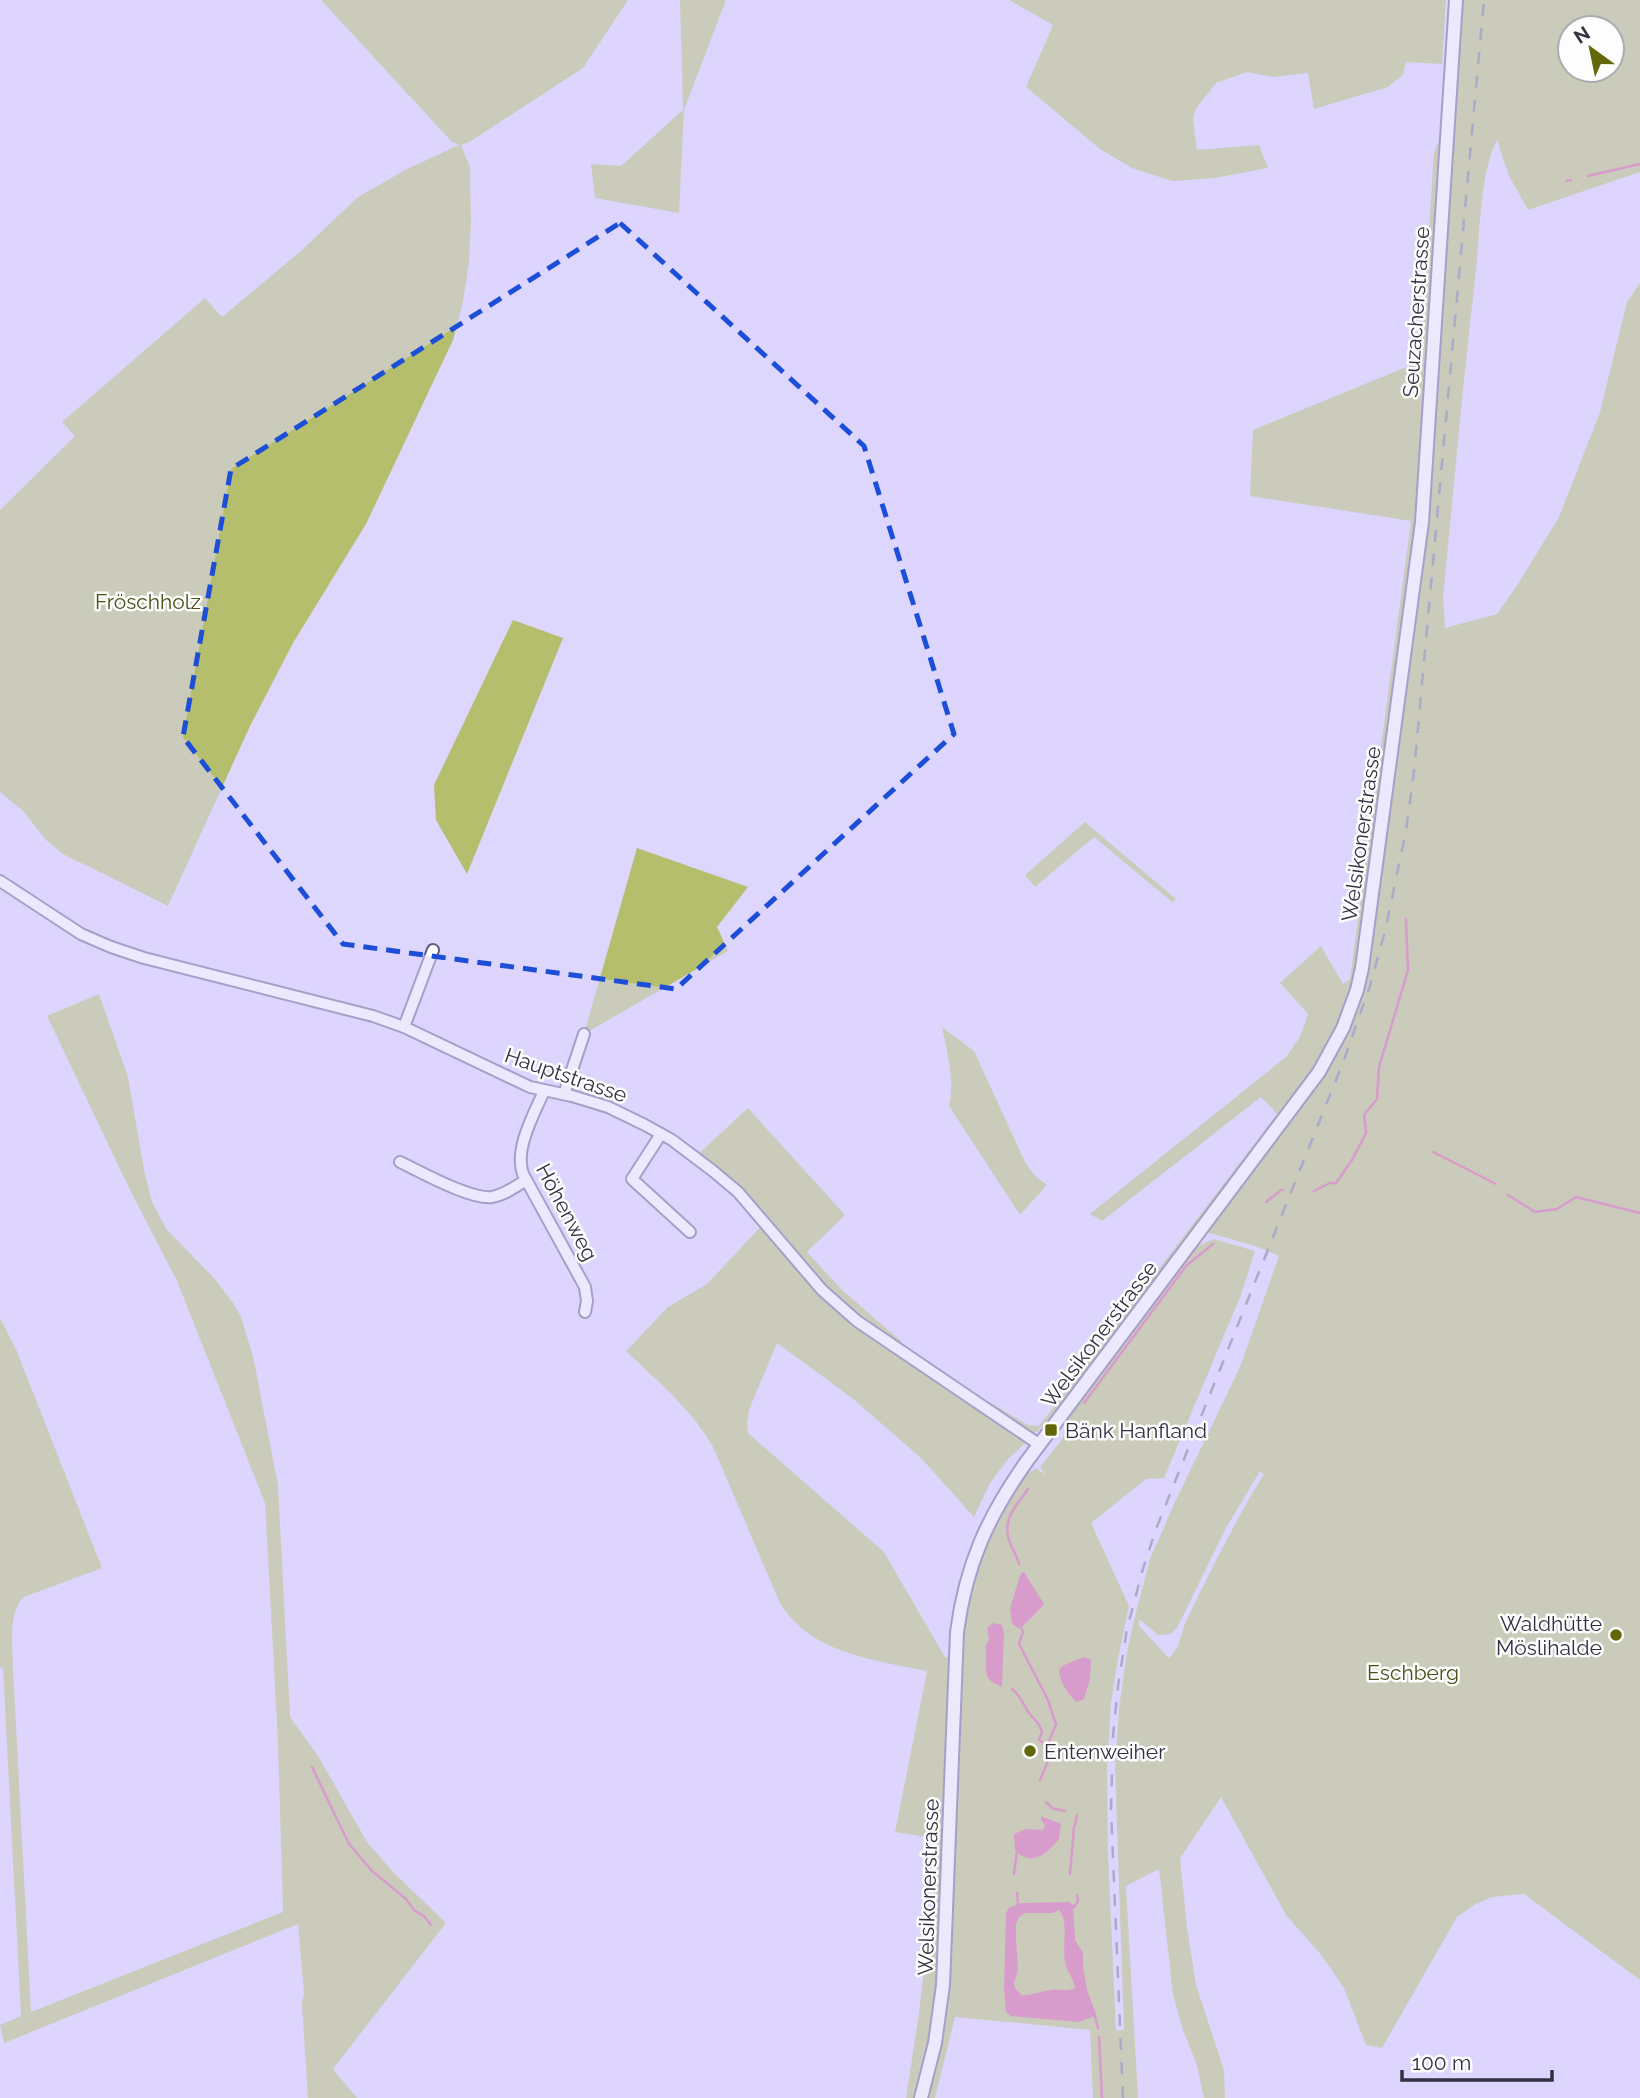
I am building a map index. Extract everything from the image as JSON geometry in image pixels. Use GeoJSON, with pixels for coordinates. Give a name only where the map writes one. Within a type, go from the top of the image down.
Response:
{"type":"FeatureCollection","features":[{"type":"Feature","properties":{"kind":"main road","name":"Seuzacherstrasse"},"geometry":{"type":"LineString","coordinates":[[1408,626],[1422,522],[1456,0]]}},
{"type":"Feature","properties":{"kind":"main road","name":"Welsikonerstrasse"},"geometry":{"type":"LineString","coordinates":[[921,2098],[935,2043],[943,1985],[955,1657],[960,1609],[974,1558],[992,1515],[1009,1487],[1306,1091],[1343,1028],[1357,990],[1366,945],[1408,626]]}},
{"type":"Feature","properties":{"kind":"street","name":"Hauptstrasse"},"geometry":{"type":"LineString","coordinates":[[0,881],[81,934],[111,947],[144,958],[339,1007],[404,1027],[513,1080],[544,1091],[608,1107],[661,1134],[738,1192],[822,1290],[856,1321],[1040,1445]]}},
{"type":"Feature","properties":{"kind":"street"},"geometry":{"type":"LineString","coordinates":[[404,1027],[433,950]]}},
{"type":"Feature","properties":{"kind":"street"},"geometry":{"type":"LineString","coordinates":[[564,1094],[584,1034]]}},
{"type":"Feature","properties":{"kind":"street","name":"Höhenweg"},"geometry":{"type":"LineString","coordinates":[[544,1091],[520,1152],[521,1168],[585,1287],[585,1312]]}},
{"type":"Feature","properties":{"kind":"street"},"geometry":{"type":"LineString","coordinates":[[661,1134],[632,1180],[690,1232]]}},
{"type":"Feature","properties":{"kind":"street"},"geometry":{"type":"LineString","coordinates":[[400,1162],[471,1195],[484,1198],[504,1194],[526,1180]]}},
{"type":"Feature","properties":{"kind":"highlighted area"},"geometry":{"type":"Polygon","coordinates":[[[620,223],[864,446],[954,734],[676,989],[343,944],[183,737],[231,469],[620,223]]]}},
{"type":"Feature","properties":{"kind":"green space","name":"Fröschholz"},"geometry":{"type":"Polygon","coordinates":[[[321,0],[628,0],[583,68],[461,145],[470,167],[471,222],[469,263],[453,340],[366,524],[293,643],[250,726],[168,906],[63,854],[46,840],[23,811],[0,792],[0,510],[75,436],[62,422],[205,298],[222,317],[302,250],[358,197],[407,169],[459,145],[452,142],[321,0]]]}},
{"type":"Feature","properties":{"kind":"green space"},"geometry":{"type":"Polygon","coordinates":[[[680,0],[726,0],[684,110],[679,213],[595,198],[591,164],[621,166],[683,110],[680,0]]]}},
{"type":"Feature","properties":{"kind":"green space"},"geometry":{"type":"Polygon","coordinates":[[[1009,0],[1446,0],[1442,64],[1406,62],[1403,75],[1388,87],[1314,109],[1308,73],[1273,77],[1247,72],[1216,83],[1195,110],[1193,120],[1197,150],[1259,145],[1268,168],[1215,178],[1172,181],[1132,168],[1100,149],[1026,87],[1053,25],[1009,0]]]}},
{"type":"Feature","properties":{"kind":"green space","name":"Eschberg"},"geometry":{"type":"Polygon","coordinates":[[[1456,0],[1640,0],[1640,172],[1528,210],[1509,176],[1497,140],[1492,152],[1482,199],[1443,597],[1445,628],[1497,614],[1518,584],[1559,517],[1600,412],[1627,302],[1640,283],[1640,1980],[1524,1894],[1492,1897],[1457,1917],[1382,2048],[1366,2045],[1344,1988],[1322,1956],[1286,1915],[1221,1797],[1180,1858],[1196,1985],[1224,2070],[1225,2098],[1204,2098],[1197,2065],[1183,2030],[1173,1995],[1159,1869],[1126,1886],[1138,2098],[1093,2098],[1090,2030],[955,2017],[935,2098],[906,2098],[919,2013],[939,1839],[895,1832],[927,1671],[844,1651],[807,1632],[792,1618],[779,1601],[706,1435],[674,1397],[626,1351],[668,1307],[707,1284],[765,1222],[695,1157],[748,1108],[845,1215],[807,1252],[842,1290],[902,1342],[897,1348],[1028,1425],[1039,1426],[1277,1114],[1261,1097],[1102,1221],[1090,1214],[1286,1057],[1300,1037],[1308,1014],[1280,983],[1321,946],[1343,984],[1350,979],[1411,521],[1250,496],[1253,430],[1421,361],[1434,152],[1448,121],[1456,0]],[[1196,1229],[1050,1419],[1008,1459],[990,1483],[974,1517],[921,1458],[852,1398],[777,1343],[749,1410],[747,1424],[748,1433],[884,1552],[945,1657],[955,1657],[981,1557],[998,1520],[1020,1483],[1036,1468],[1045,1475],[1040,1467],[1063,1438],[1065,1423],[1199,1245],[1214,1239],[1255,1251],[1241,1295],[1164,1478],[1146,1479],[1091,1523],[1129,1606],[1111,1703],[1107,1768],[1116,2031],[1124,2030],[1115,1769],[1119,1708],[1127,1652],[1150,1559],[1240,1367],[1279,1256],[1196,1229]],[[1260,1471],[1226,1528],[1177,1628],[1170,1634],[1158,1635],[1139,1619],[1139,1626],[1169,1658],[1176,1649],[1187,1619],[1224,1546],[1264,1474],[1260,1471]]]}},
{"type":"Feature","properties":{"kind":"green space"},"geometry":{"type":"Polygon","coordinates":[[[513,620],[563,638],[467,874],[436,820],[434,785],[513,620]]]}},
{"type":"Feature","properties":{"kind":"green space"},"geometry":{"type":"Polygon","coordinates":[[[1085,822],[1176,899],[1172,902],[1094,837],[1035,887],[1025,875],[1085,822]]]}},
{"type":"Feature","properties":{"kind":"green space"},"geometry":{"type":"Polygon","coordinates":[[[637,848],[748,887],[717,927],[728,951],[584,1034],[637,848]]]}},
{"type":"Feature","properties":{"kind":"green space"},"geometry":{"type":"Polygon","coordinates":[[[99,994],[128,1077],[152,1202],[167,1230],[215,1279],[233,1303],[241,1317],[253,1356],[278,1485],[290,1717],[318,1756],[367,1842],[393,1872],[446,1923],[333,2069],[357,2098],[308,2098],[298,1924],[4,2043],[0,2025],[21,2016],[3,1668],[0,1667],[0,1318],[16,1349],[102,1568],[24,1597],[13,1621],[13,1669],[31,2012],[283,1912],[278,1741],[265,1503],[177,1281],[130,1190],[47,1016],[99,994]]]}},
{"type":"Feature","properties":{"kind":"green space"},"geometry":{"type":"Polygon","coordinates":[[[942,1027],[974,1051],[1025,1162],[1035,1176],[1047,1185],[1020,1215],[949,1106],[951,1076],[942,1027]]]}},
{"type":"Feature","properties":{"kind":"shaded area"},"geometry":{"type":"Polygon","coordinates":[[[1024,1572],[1044,1604],[1020,1629],[1012,1624],[1010,1608],[1021,1573],[1024,1572]]]}},
{"type":"Feature","properties":{"kind":"shaded area"},"geometry":{"type":"Polygon","coordinates":[[[993,1623],[1002,1625],[1004,1633],[1002,1687],[988,1678],[986,1670],[985,1647],[989,1640],[987,1628],[993,1623]]]}},
{"type":"Feature","properties":{"kind":"shaded area"},"geometry":{"type":"Polygon","coordinates":[[[1084,1657],[1091,1660],[1090,1679],[1084,1699],[1077,1702],[1065,1688],[1059,1670],[1062,1666],[1084,1657]]]}},
{"type":"Feature","properties":{"kind":"shaded area","name":"Entenweiher"},"geometry":{"type":"Polygon","coordinates":[[[1041,1816],[1061,1824],[1059,1839],[1039,1856],[1023,1857],[1015,1850],[1014,1834],[1026,1829],[1043,1830],[1045,1825],[1041,1816]]]}},
{"type":"Feature","properties":{"kind":"shaded area"},"geometry":{"type":"Polygon","coordinates":[[[1069,1902],[1073,1905],[1075,1940],[1083,1953],[1087,1990],[1095,2016],[1079,2022],[1011,2016],[1006,2012],[1006,1913],[1009,1908],[1021,1903],[1069,1902]],[[1059,1910],[1053,1913],[1025,1913],[1019,1917],[1016,1924],[1018,1970],[1014,1983],[1021,1995],[1075,1988],[1065,1961],[1065,1927],[1059,1910]]]}},
{"type":"Feature","properties":{"kind":"waterway"},"geometry":{"type":"LineString","coordinates":[[1588,176],[1640,164]]}},
{"type":"Feature","properties":{"kind":"waterway"},"geometry":{"type":"LineString","coordinates":[[1566,181],[1571,180]]}},
{"type":"Feature","properties":{"kind":"waterway"},"geometry":{"type":"LineString","coordinates":[[1314,1191],[1336,1183],[1366,1133],[1364,1115],[1377,1099],[1379,1067],[1408,970],[1406,919]]}},
{"type":"Feature","properties":{"kind":"waterway"},"geometry":{"type":"LineString","coordinates":[[1433,1152],[1496,1184]]}},
{"type":"Feature","properties":{"kind":"waterway"},"geometry":{"type":"LineString","coordinates":[[1266,1202],[1283,1190]]}},
{"type":"Feature","properties":{"kind":"waterway"},"geometry":{"type":"LineString","coordinates":[[1508,1195],[1535,1212],[1557,1209],[1576,1197],[1640,1213]]}},
{"type":"Feature","properties":{"kind":"waterway"},"geometry":{"type":"LineString","coordinates":[[1084,1403],[1186,1266],[1213,1244]]}},
{"type":"Feature","properties":{"kind":"waterway"},"geometry":{"type":"LineString","coordinates":[[1019,1564],[1007,1527],[1011,1513],[1028,1489]]}},
{"type":"Feature","properties":{"kind":"waterway"},"geometry":{"type":"LineString","coordinates":[[1022,1629],[1019,1644],[1048,1700],[1056,1725],[1049,1741],[1052,1752],[1040,1780]]}},
{"type":"Feature","properties":{"kind":"waterway"},"geometry":{"type":"LineString","coordinates":[[1012,1689],[1040,1726],[1042,1732],[1039,1739],[1052,1752]]}},
{"type":"Feature","properties":{"kind":"waterway"},"geometry":{"type":"LineString","coordinates":[[312,1767],[349,1844],[372,1871],[406,1899],[431,1925]]}},
{"type":"Feature","properties":{"kind":"waterway"},"geometry":{"type":"LineString","coordinates":[[1046,1802],[1052,1808],[1065,1811]]}},
{"type":"Feature","properties":{"kind":"waterway"},"geometry":{"type":"LineString","coordinates":[[1075,1825],[1077,1815]]}},
{"type":"Feature","properties":{"kind":"waterway"},"geometry":{"type":"LineString","coordinates":[[1070,1874],[1074,1827]]}},
{"type":"Feature","properties":{"kind":"waterway"},"geometry":{"type":"LineString","coordinates":[[1014,1874],[1017,1852]]}},
{"type":"Feature","properties":{"kind":"waterway"},"geometry":{"type":"LineString","coordinates":[[1017,1893],[1018,1904]]}},
{"type":"Feature","properties":{"kind":"waterway"},"geometry":{"type":"LineString","coordinates":[[1074,1907],[1078,1901],[1077,1895]]}},
{"type":"Feature","properties":{"kind":"waterway"},"geometry":{"type":"LineString","coordinates":[[1095,2016],[1098,2028]]}},
{"type":"Feature","properties":{"kind":"waterway"},"geometry":{"type":"LineString","coordinates":[[1099,2037],[1102,2098]]}},
{"type":"Feature","properties":{"kind":"railway"},"geometry":{"type":"LineString","coordinates":[[1123,2098],[1111,1810],[1113,1736],[1127,1629],[1156,1529],[1344,1060],[1370,986],[1386,927],[1406,831],[1414,772],[1484,0]]}},
{"type":"Feature","properties":{"kind":"place","name":"Bänk Hanfland"},"geometry":{"type":"Point","coordinates":[1051,1430]}},
{"type":"Feature","properties":{"kind":"place","name":"Waldhütte Möslihalde"},"geometry":{"type":"Point","coordinates":[1616,1635]}},
{"type":"Feature","properties":{"kind":"place","name":"Entenweiher"},"geometry":{"type":"Point","coordinates":[1030,1751]}}]}
